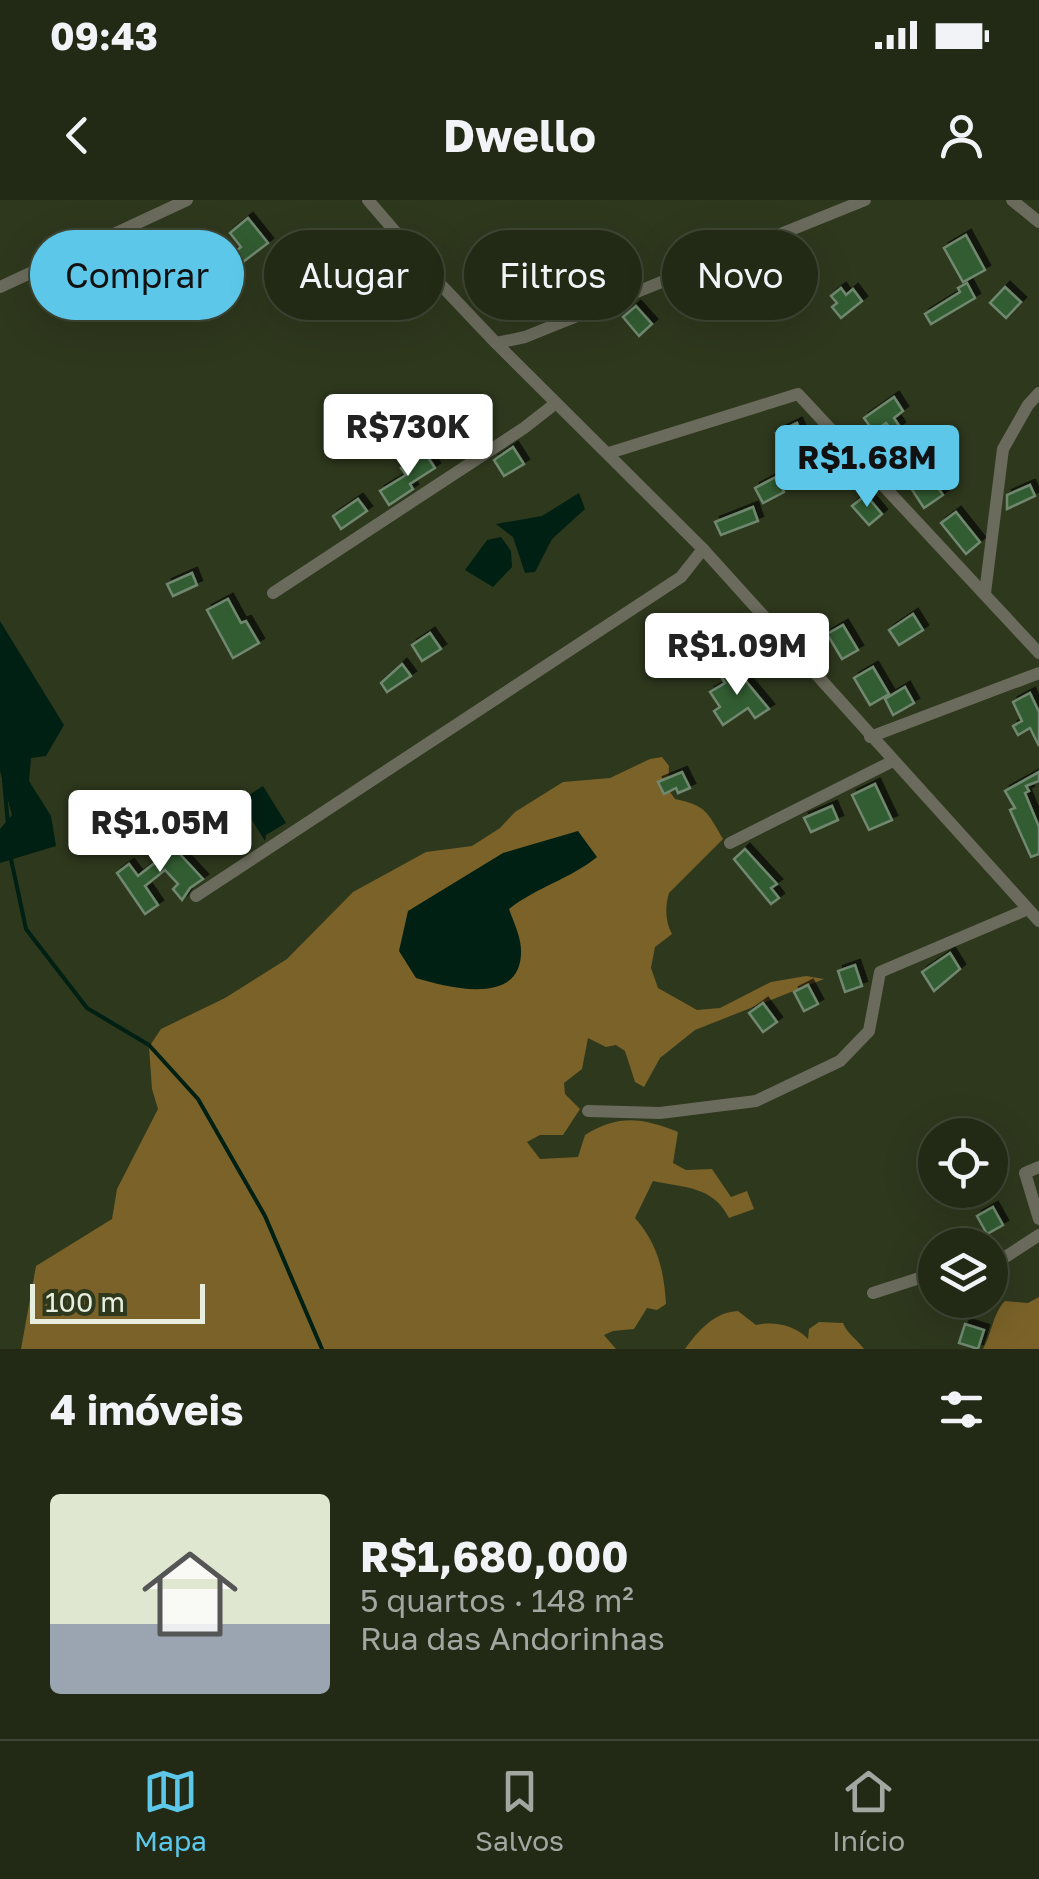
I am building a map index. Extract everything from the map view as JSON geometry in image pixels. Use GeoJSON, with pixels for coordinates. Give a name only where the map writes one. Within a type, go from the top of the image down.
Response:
{"type":"FeatureCollection","features":[{"type":"Feature","properties":{"kind":"street"},"geometry":{"type":"LineString","coordinates":[[0,287],[187,200]]}},
{"type":"Feature","properties":{"kind":"street"},"geometry":{"type":"LineString","coordinates":[[368,200],[496,343],[703,549],[1039,921]]}},
{"type":"Feature","properties":{"kind":"street"},"geometry":{"type":"LineString","coordinates":[[496,343],[525,337],[865,200]]}},
{"type":"Feature","properties":{"kind":"street"},"geometry":{"type":"LineString","coordinates":[[1012,200],[1039,222]]}},
{"type":"Feature","properties":{"kind":"street"},"geometry":{"type":"LineString","coordinates":[[985,593],[1003,450],[1039,393]]}},
{"type":"Feature","properties":{"kind":"street"},"geometry":{"type":"LineString","coordinates":[[609,453],[798,394],[1039,653]]}},
{"type":"Feature","properties":{"kind":"street"},"geometry":{"type":"LineString","coordinates":[[273,593],[556,403]]}},
{"type":"Feature","properties":{"kind":"street"},"geometry":{"type":"LineString","coordinates":[[196,896],[681,577],[703,549]]}},
{"type":"Feature","properties":{"kind":"street"},"geometry":{"type":"LineString","coordinates":[[870,737],[1039,673]]}},
{"type":"Feature","properties":{"kind":"street"},"geometry":{"type":"LineString","coordinates":[[730,843],[892,761]]}},
{"type":"Feature","properties":{"kind":"street"},"geometry":{"type":"LineString","coordinates":[[588,1112],[660,1113],[756,1101],[840,1062],[869,1031],[880,972],[1028,909]]}},
{"type":"Feature","properties":{"kind":"street"},"geometry":{"type":"LineString","coordinates":[[1039,1167],[1025,1172],[1039,1219]]}},
{"type":"Feature","properties":{"kind":"street"},"geometry":{"type":"LineString","coordinates":[[1008,1255],[1039,1235]]}},
{"type":"Feature","properties":{"kind":"street"},"geometry":{"type":"LineString","coordinates":[[873,1293],[918,1278]]}},
{"type":"Feature","properties":{"kind":"shaded area"},"geometry":{"type":"Polygon","coordinates":[[[579,493],[585,509],[552,539],[535,572],[525,573],[513,537],[496,524],[542,516],[579,493]]]}},
{"type":"Feature","properties":{"kind":"shaded area"},"geometry":{"type":"Polygon","coordinates":[[[501,537],[511,551],[512,567],[493,587],[465,570],[487,540],[501,537]]]}},
{"type":"Feature","properties":{"kind":"shaded area"},"geometry":{"type":"Polygon","coordinates":[[[0,621],[64,725],[46,756],[31,758],[29,781],[51,816],[56,846],[0,863],[0,829],[12,815],[0,771],[0,621]]]}},
{"type":"Feature","properties":{"kind":"shaded area"},"geometry":{"type":"Polygon","coordinates":[[[662,757],[669,766],[668,789],[675,799],[705,811],[723,839],[669,893],[666,914],[672,934],[655,947],[651,968],[658,988],[697,1010],[720,1008],[771,982],[806,976],[824,979],[695,1030],[660,1058],[644,1087],[635,1082],[625,1051],[588,1038],[582,1069],[564,1083],[565,1094],[580,1109],[563,1135],[540,1135],[527,1142],[540,1159],[578,1157],[585,1135],[597,1128],[631,1120],[653,1124],[678,1132],[673,1163],[686,1170],[712,1169],[731,1197],[747,1191],[754,1209],[729,1218],[706,1194],[653,1181],[635,1218],[658,1258],[666,1304],[657,1310],[647,1308],[634,1329],[604,1335],[616,1349],[21,1349],[36,1266],[112,1219],[117,1189],[158,1109],[152,1089],[149,1047],[161,1029],[225,998],[287,959],[353,892],[426,852],[472,846],[500,828],[515,812],[563,782],[610,778],[662,757]]]}},
{"type":"Feature","properties":{"kind":"shaded area"},"geometry":{"type":"Polygon","coordinates":[[[263,786],[286,823],[266,835],[265,841],[240,801],[263,786]]]}},
{"type":"Feature","properties":{"kind":"shaded area"},"geometry":{"type":"Polygon","coordinates":[[[578,831],[597,857],[509,909],[521,954],[517,971],[508,981],[479,989],[416,978],[399,951],[408,911],[503,853],[578,831]]]}},
{"type":"Feature","properties":{"kind":"shaded area"},"geometry":{"type":"Polygon","coordinates":[[[1039,1297],[1039,1349],[983,1349],[995,1318],[1008,1318],[1008,1301],[1028,1303],[1039,1297]]]}},
{"type":"Feature","properties":{"kind":"shaded area"},"geometry":{"type":"Polygon","coordinates":[[[738,1311],[756,1325],[784,1325],[808,1339],[809,1329],[819,1322],[843,1323],[864,1349],[685,1349],[714,1319],[738,1311]]]}},
{"type":"Feature","properties":{"kind":"building"},"geometry":{"type":"Polygon","coordinates":[[[248,218],[264,238],[264,246],[244,261],[244,230],[234,230],[248,218]]]}},
{"type":"Feature","properties":{"kind":"building"},"geometry":{"type":"Polygon","coordinates":[[[966,235],[985,270],[963,282],[944,248],[966,235]]]}},
{"type":"Feature","properties":{"kind":"building"},"geometry":{"type":"Polygon","coordinates":[[[967,283],[975,298],[931,324],[925,314],[960,292],[958,288],[967,283]]]}},
{"type":"Feature","properties":{"kind":"building"},"geometry":{"type":"Polygon","coordinates":[[[1005,287],[1021,302],[1006,318],[990,303],[1005,287]]]}},
{"type":"Feature","properties":{"kind":"building"},"geometry":{"type":"Polygon","coordinates":[[[841,288],[846,295],[853,289],[862,301],[841,318],[832,307],[837,303],[831,296],[841,288]]]}},
{"type":"Feature","properties":{"kind":"building"},"geometry":{"type":"Polygon","coordinates":[[[642,313],[652,324],[639,336],[626,320],[642,320],[642,313]]]}},
{"type":"Feature","properties":{"kind":"building"},"geometry":{"type":"Polygon","coordinates":[[[894,397],[903,411],[894,418],[900,427],[893,432],[886,423],[874,432],[864,418],[894,397]]]}},
{"type":"Feature","properties":{"kind":"building"},"geometry":{"type":"Polygon","coordinates":[[[797,423],[806,442],[788,451],[776,433],[797,423]]]}},
{"type":"Feature","properties":{"kind":"building"},"geometry":{"type":"Polygon","coordinates":[[[513,447],[524,464],[504,476],[494,460],[513,447]]]}},
{"type":"Feature","properties":{"kind":"building"},"geometry":{"type":"Polygon","coordinates":[[[425,453],[435,468],[410,484],[413,489],[389,505],[380,491],[406,475],[401,468],[425,453]]]}},
{"type":"Feature","properties":{"kind":"building"},"geometry":{"type":"Polygon","coordinates":[[[927,472],[943,495],[924,508],[909,485],[927,472]]]}},
{"type":"Feature","properties":{"kind":"building"},"geometry":{"type":"Polygon","coordinates":[[[776,477],[784,492],[763,503],[755,488],[776,477]]]}},
{"type":"Feature","properties":{"kind":"building"},"geometry":{"type":"Polygon","coordinates":[[[1030,485],[1035,496],[1007,509],[1007,495],[1030,485]]]}},
{"type":"Feature","properties":{"kind":"building"},"geometry":{"type":"Polygon","coordinates":[[[866,495],[882,514],[869,525],[852,506],[866,495]]]}},
{"type":"Feature","properties":{"kind":"building"},"geometry":{"type":"Polygon","coordinates":[[[358,499],[367,511],[341,529],[333,516],[358,499]]]}},
{"type":"Feature","properties":{"kind":"building"},"geometry":{"type":"Polygon","coordinates":[[[753,507],[758,521],[721,535],[715,522],[753,507]]]}},
{"type":"Feature","properties":{"kind":"building"},"geometry":{"type":"Polygon","coordinates":[[[956,512],[980,542],[966,554],[941,523],[956,512]]]}},
{"type":"Feature","properties":{"kind":"building"},"geometry":{"type":"Polygon","coordinates":[[[192,573],[197,585],[173,596],[167,584],[192,573]]]}},
{"type":"Feature","properties":{"kind":"building"},"geometry":{"type":"Polygon","coordinates":[[[228,599],[241,623],[246,621],[259,643],[233,658],[207,610],[228,599]]]}},
{"type":"Feature","properties":{"kind":"building"},"geometry":{"type":"Polygon","coordinates":[[[913,614],[923,630],[899,645],[889,630],[913,614]]]}},
{"type":"Feature","properties":{"kind":"building"},"geometry":{"type":"Polygon","coordinates":[[[843,625],[858,650],[842,659],[827,634],[843,625]]]}},
{"type":"Feature","properties":{"kind":"building"},"geometry":{"type":"Polygon","coordinates":[[[430,633],[441,649],[422,661],[412,645],[430,633]]]}},
{"type":"Feature","properties":{"kind":"building"},"geometry":{"type":"Polygon","coordinates":[[[731,634],[742,651],[725,662],[714,646],[731,634]]]}},
{"type":"Feature","properties":{"kind":"building"},"geometry":{"type":"Polygon","coordinates":[[[402,664],[411,676],[387,692],[381,683],[402,664]]]}},
{"type":"Feature","properties":{"kind":"building"},"geometry":{"type":"Polygon","coordinates":[[[873,667],[889,694],[870,705],[854,678],[873,667]]]}},
{"type":"Feature","properties":{"kind":"building"},"geometry":{"type":"Polygon","coordinates":[[[735,668],[769,709],[755,718],[748,708],[723,725],[714,711],[720,707],[710,692],[725,683],[722,678],[735,668]]]}},
{"type":"Feature","properties":{"kind":"building"},"geometry":{"type":"Polygon","coordinates":[[[905,687],[914,703],[893,715],[885,699],[905,687]]]}},
{"type":"Feature","properties":{"kind":"building"},"geometry":{"type":"Polygon","coordinates":[[[1030,693],[1039,712],[1039,746],[1030,728],[1018,735],[1013,726],[1022,721],[1013,702],[1030,693]]]}},
{"type":"Feature","properties":{"kind":"building"},"geometry":{"type":"Polygon","coordinates":[[[682,772],[690,788],[678,793],[676,788],[664,794],[658,782],[682,772]]]}},
{"type":"Feature","properties":{"kind":"building"},"geometry":{"type":"Polygon","coordinates":[[[1039,772],[1039,781],[1026,786],[1029,791],[1025,793],[1039,827],[1039,854],[1031,857],[1010,810],[1015,808],[1005,791],[1039,772]]]}},
{"type":"Feature","properties":{"kind":"building"},"geometry":{"type":"Polygon","coordinates":[[[875,784],[892,820],[869,830],[852,795],[875,784]]]}},
{"type":"Feature","properties":{"kind":"building"},"geometry":{"type":"Polygon","coordinates":[[[832,806],[838,820],[811,832],[804,818],[832,806]]]}},
{"type":"Feature","properties":{"kind":"building"},"geometry":{"type":"Polygon","coordinates":[[[165,838],[203,879],[182,900],[173,889],[178,884],[165,870],[145,886],[158,905],[145,914],[117,873],[129,864],[138,876],[157,861],[149,852],[165,838]]]}},
{"type":"Feature","properties":{"kind":"building"},"geometry":{"type":"Polygon","coordinates":[[[745,849],[777,884],[771,888],[779,898],[771,904],[734,859],[745,849]]]}},
{"type":"Feature","properties":{"kind":"building"},"geometry":{"type":"Polygon","coordinates":[[[950,953],[960,969],[934,991],[922,972],[950,953]]]}},
{"type":"Feature","properties":{"kind":"building"},"geometry":{"type":"Polygon","coordinates":[[[855,965],[862,986],[845,992],[838,971],[855,965]]]}},
{"type":"Feature","properties":{"kind":"building"},"geometry":{"type":"Polygon","coordinates":[[[808,985],[818,1004],[804,1011],[794,992],[808,985]]]}},
{"type":"Feature","properties":{"kind":"building"},"geometry":{"type":"Polygon","coordinates":[[[763,1003],[777,1022],[763,1032],[749,1013],[763,1003]]]}},
{"type":"Feature","properties":{"kind":"building"},"geometry":{"type":"Polygon","coordinates":[[[994,1208],[1003,1225],[984,1228],[977,1216],[994,1208]]]}},
{"type":"Feature","properties":{"kind":"building"},"geometry":{"type":"Polygon","coordinates":[[[965,1324],[984,1330],[978,1349],[959,1343],[965,1324]]]}},
{"type":"Feature","properties":{"kind":"waterway"},"geometry":{"type":"LineString","coordinates":[[4,780],[8,825]]}},
{"type":"Feature","properties":{"kind":"waterway"},"geometry":{"type":"LineString","coordinates":[[11,859],[26,929],[87,1008],[149,1045],[198,1099],[265,1216],[322,1349]]}}]}
